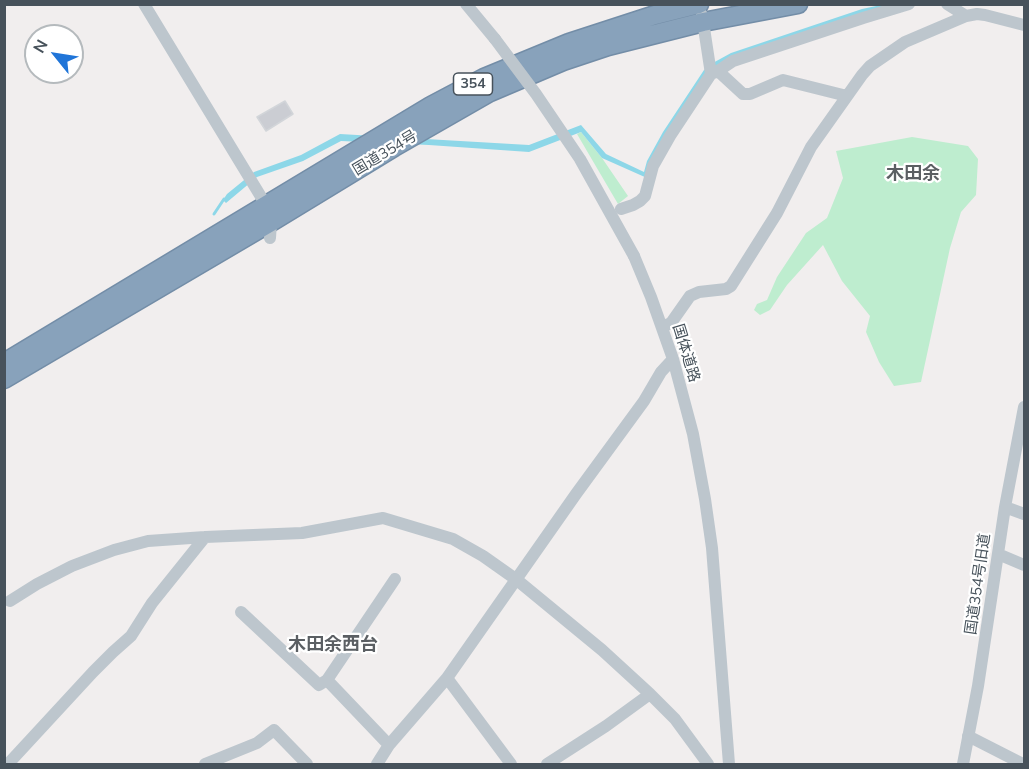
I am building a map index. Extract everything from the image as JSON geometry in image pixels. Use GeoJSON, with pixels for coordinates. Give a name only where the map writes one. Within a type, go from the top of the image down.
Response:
{"type":"FeatureCollection","features":[{"type":"Feature","properties":{"kind":"highway","name":"国道354号"},"geometry":{"type":"LineString","coordinates":[[4,379],[269,222],[390,129],[484,78],[569,43],[655,15],[798,4]]}},
{"type":"Feature","properties":{"kind":"highway","name":"国道354号"},"geometry":{"type":"LineString","coordinates":[[4,363],[269,222]]}},
{"type":"Feature","properties":{"kind":"street"},"geometry":{"type":"LineString","coordinates":[[144,4],[269,222]]}},
{"type":"Feature","properties":{"kind":"street","name":"国体道路"},"geometry":{"type":"LineString","coordinates":[[466,4],[536,94],[580,159],[634,256],[662,327],[693,434],[705,499],[712,548],[729,765]]}},
{"type":"Feature","properties":{"kind":"street"},"geometry":{"type":"LineString","coordinates":[[621,209],[633,205],[645,196],[653,166],[670,136],[714,72],[733,61],[909,4]]}},
{"type":"Feature","properties":{"kind":"street"},"geometry":{"type":"LineString","coordinates":[[947,4],[966,16]]}},
{"type":"Feature","properties":{"kind":"street"},"geometry":{"type":"LineString","coordinates":[[701,10],[714,72],[743,94],[750,94],[783,80],[847,96]]}},
{"type":"Feature","properties":{"kind":"street"},"geometry":{"type":"LineString","coordinates":[[662,327],[671,323],[690,296],[731,286],[777,213],[811,147],[862,75],[882,56],[905,42],[966,16],[985,15],[1024,25]]}},
{"type":"Feature","properties":{"kind":"street"},"geometry":{"type":"LineString","coordinates":[[377,765],[388,745],[447,678],[644,401],[661,372],[673,359]]}},
{"type":"Feature","properties":{"kind":"street","name":"国道354号旧道"},"geometry":{"type":"LineString","coordinates":[[963,765],[978,687],[1005,507],[1024,407]]}},
{"type":"Feature","properties":{"kind":"street"},"geometry":{"type":"LineString","coordinates":[[1005,507],[1024,514]]}},
{"type":"Feature","properties":{"kind":"street"},"geometry":{"type":"LineString","coordinates":[[10,601],[72,566],[114,550],[148,542],[302,533],[383,518],[453,539],[483,556],[517,580],[602,650],[650,694],[675,719],[708,765]]}},
{"type":"Feature","properties":{"kind":"street"},"geometry":{"type":"LineString","coordinates":[[8,765],[113,652],[131,636],[152,603],[205,537]]}},
{"type":"Feature","properties":{"kind":"street"},"geometry":{"type":"LineString","coordinates":[[998,554],[1024,565]]}},
{"type":"Feature","properties":{"kind":"street"},"geometry":{"type":"LineString","coordinates":[[241,612],[319,685],[327,680],[395,579]]}},
{"type":"Feature","properties":{"kind":"street"},"geometry":{"type":"LineString","coordinates":[[447,678],[510,765]]}},
{"type":"Feature","properties":{"kind":"street"},"geometry":{"type":"LineString","coordinates":[[327,680],[388,745]]}},
{"type":"Feature","properties":{"kind":"street"},"geometry":{"type":"LineString","coordinates":[[547,765],[650,694]]}},
{"type":"Feature","properties":{"kind":"street"},"geometry":{"type":"LineString","coordinates":[[205,765],[257,743],[274,730],[307,765]]}},
{"type":"Feature","properties":{"kind":"street"},"geometry":{"type":"LineString","coordinates":[[968,736],[1023,765]]}},
{"type":"Feature","properties":{"kind":"green space"},"geometry":{"type":"Polygon","coordinates":[[[581,132],[628,196],[618,204],[577,134],[581,132]]]}},
{"type":"Feature","properties":{"kind":"green space"},"geometry":{"type":"Polygon","coordinates":[[[912,137],[968,146],[978,159],[976,195],[961,212],[950,248],[921,382],[894,386],[879,362],[866,332],[870,316],[842,281],[823,245],[787,285],[770,310],[760,315],[754,310],[757,304],[767,300],[777,277],[806,233],[827,218],[843,178],[836,151],[912,137]]]}},
{"type":"Feature","properties":{"kind":"water"},"geometry":{"type":"Polygon","coordinates":[[[881,5],[904,5],[714,69],[647,178],[602,158],[581,132],[529,152],[341,141],[303,161],[257,177],[226,203],[223,200],[254,172],[301,155],[340,134],[529,145],[581,125],[606,154],[644,172],[647,161],[663,132],[704,70],[711,64],[731,53],[862,9],[881,5]]]}},
{"type":"Feature","properties":{"kind":"building"},"geometry":{"type":"Polygon","coordinates":[[[285,101],[293,114],[266,131],[257,117],[285,101]]]}},
{"type":"Feature","properties":{"kind":"waterway"},"geometry":{"type":"LineString","coordinates":[[214,214],[224,199]]}},
{"type":"Feature","properties":{"kind":"district","name":"木田余"},"geometry":{"type":"Point","coordinates":[913,174]}},
{"type":"Feature","properties":{"kind":"district","name":"木田余西台"},"geometry":{"type":"Point","coordinates":[333,645]}}]}
